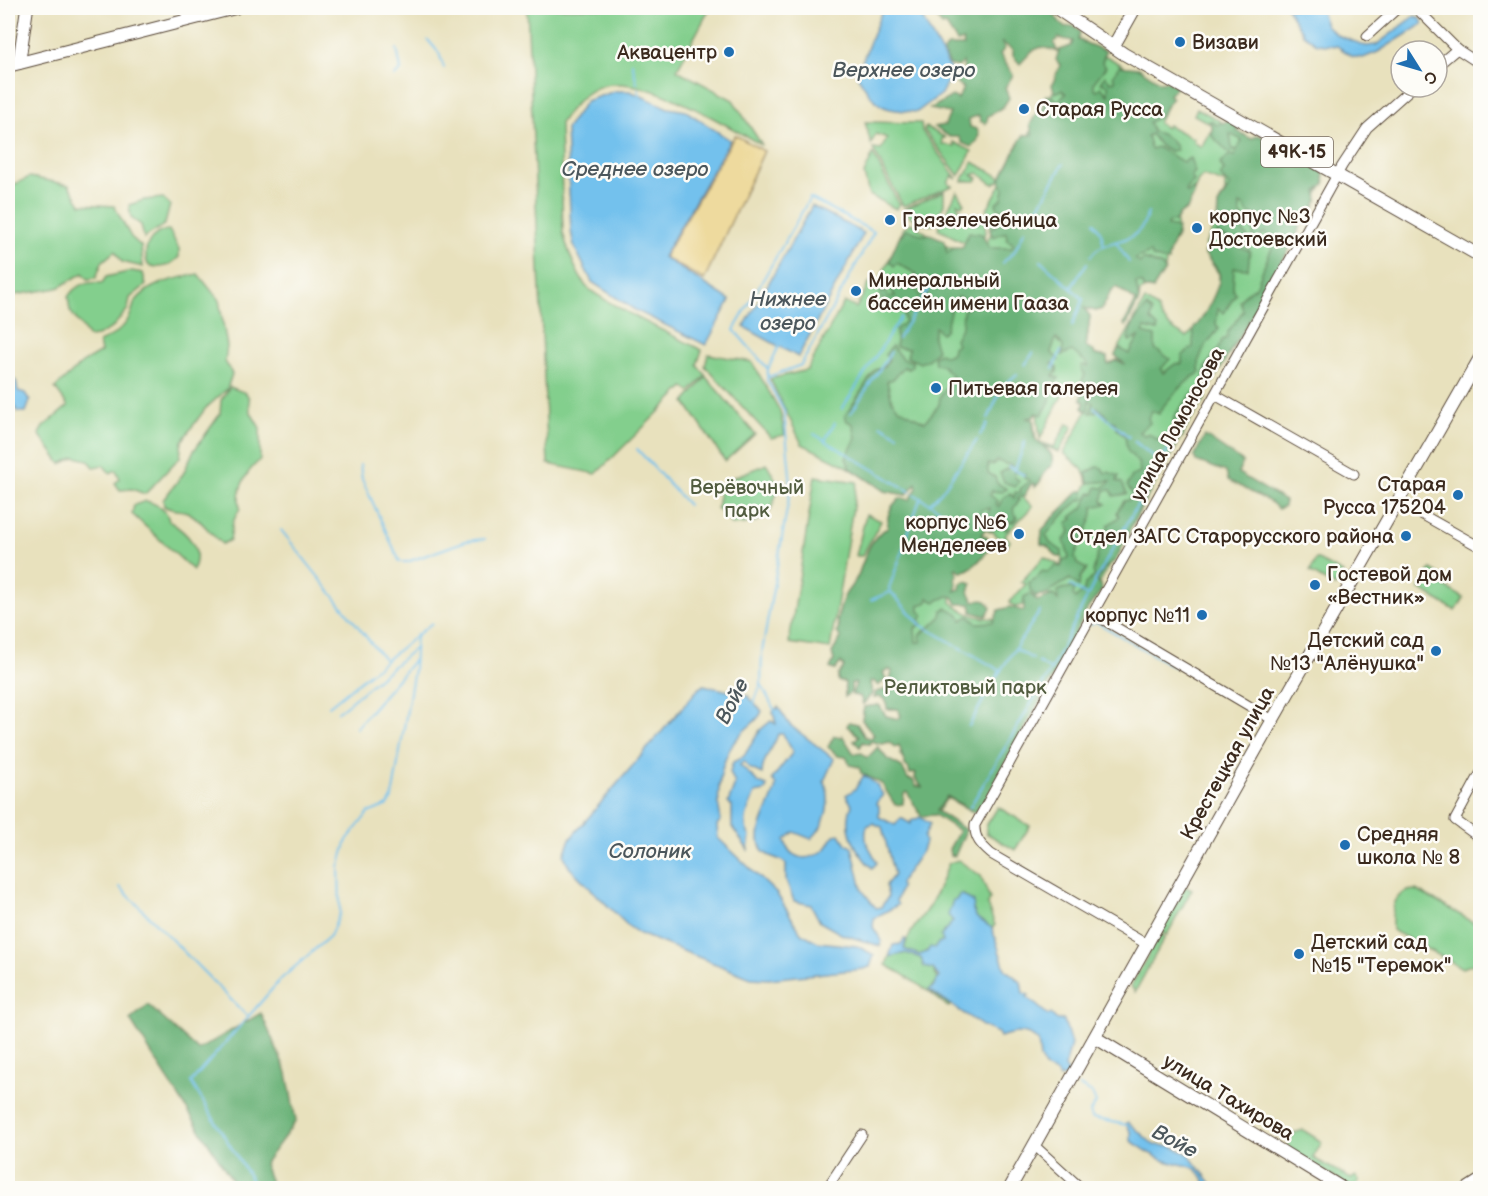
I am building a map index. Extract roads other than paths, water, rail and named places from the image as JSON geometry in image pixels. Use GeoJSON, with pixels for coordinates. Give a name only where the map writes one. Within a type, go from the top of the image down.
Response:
{"type":"FeatureCollection","features":[{"type":"Feature","properties":{"kind":"main road"},"geometry":{"type":"LineString","coordinates":[[27,8],[13,64],[235,8]]}},
{"type":"Feature","properties":{"kind":"main road"},"geometry":{"type":"LineString","coordinates":[[1056,8],[1115,43],[1136,8]]}},
{"type":"Feature","properties":{"kind":"main road","name":"49К-15"},"geometry":{"type":"LineString","coordinates":[[1115,43],[1480,256]]}},
{"type":"Feature","properties":{"kind":"main road","name":"Крестецкая улица"},"geometry":{"type":"LineString","coordinates":[[1010,1188],[1480,358]]}},
{"type":"Feature","properties":{"kind":"main road","name":"улица Тахирова"},"geometry":{"type":"LineString","coordinates":[[1095,1038],[1342,1188]]}},
{"type":"Feature","properties":{"kind":"street"},"geometry":{"type":"LineString","coordinates":[[1367,36],[1398,8]]}},
{"type":"Feature","properties":{"kind":"street"},"geometry":{"type":"LineString","coordinates":[[1416,8],[1457,49],[1480,64]]}},
{"type":"Feature","properties":{"kind":"street"},"geometry":{"type":"LineString","coordinates":[[1449,56],[1457,49]]}},
{"type":"Feature","properties":{"kind":"street","name":"улица Ломоносова"},"geometry":{"type":"LineString","coordinates":[[1148,945],[991,854],[981,845],[974,831],[975,825],[1337,174],[1367,128],[1400,99]]}},
{"type":"Feature","properties":{"kind":"street"},"geometry":{"type":"LineString","coordinates":[[1215,394],[1354,474]]}},
{"type":"Feature","properties":{"kind":"street"},"geometry":{"type":"LineString","coordinates":[[1398,501],[1480,547]]}},
{"type":"Feature","properties":{"kind":"street"},"geometry":{"type":"LineString","coordinates":[[1092,613],[1273,720]]}},
{"type":"Feature","properties":{"kind":"street"},"geometry":{"type":"LineString","coordinates":[[1480,774],[1455,820],[1480,838]]}},
{"type":"Feature","properties":{"kind":"street"},"geometry":{"type":"LineString","coordinates":[[827,1188],[862,1135]]}},
{"type":"Feature","properties":{"kind":"street"},"geometry":{"type":"LineString","coordinates":[[1035,1146],[1081,1188]]}},
{"type":"Feature","properties":{"kind":"street"},"geometry":{"type":"LineString","coordinates":[[1466,1188],[1480,1179]]}},
{"type":"Feature","properties":{"kind":"water","name":"Верхнее озеро"},"geometry":{"type":"Polygon","coordinates":[[[883,8],[920,8],[921,16],[952,72],[941,94],[917,112],[894,110],[880,105],[857,75],[883,8]]]}},
{"type":"Feature","properties":{"kind":"water"},"geometry":{"type":"Polygon","coordinates":[[[1287,8],[1317,8],[1321,11],[1326,25],[1337,35],[1366,46],[1376,45],[1415,16],[1421,19],[1423,24],[1399,39],[1389,39],[1389,45],[1363,58],[1353,57],[1337,46],[1317,44],[1303,34],[1287,8]]]}},
{"type":"Feature","properties":{"kind":"water","name":"Среднее озеро"},"geometry":{"type":"Polygon","coordinates":[[[615,91],[630,91],[668,108],[686,111],[730,140],[663,257],[730,300],[706,345],[635,310],[592,282],[574,246],[571,231],[566,129],[586,101],[615,91]]]}},
{"type":"Feature","properties":{"kind":"water","name":"Нижнее озеро"},"geometry":{"type":"Polygon","coordinates":[[[812,206],[864,233],[798,357],[744,327],[812,206]]]}},
{"type":"Feature","properties":{"kind":"water"},"geometry":{"type":"Polygon","coordinates":[[[8,375],[16,381],[18,391],[25,393],[30,401],[26,412],[18,412],[8,397],[8,375]]]}},
{"type":"Feature","properties":{"kind":"water","name":"Солоник"},"geometry":{"type":"Polygon","coordinates":[[[704,685],[748,696],[762,711],[733,744],[724,764],[719,787],[721,820],[717,825],[718,838],[777,894],[801,933],[818,942],[857,946],[874,955],[870,967],[769,979],[751,978],[640,934],[628,926],[569,867],[564,855],[570,839],[699,688],[704,685]]]}},
{"type":"Feature","properties":{"kind":"water"},"geometry":{"type":"Polygon","coordinates":[[[778,707],[790,725],[834,759],[824,781],[828,804],[821,827],[811,839],[794,832],[785,840],[790,852],[805,858],[817,855],[827,848],[834,835],[840,834],[846,844],[852,847],[862,890],[876,908],[881,907],[888,897],[886,885],[894,875],[882,827],[873,823],[867,826],[867,842],[877,863],[872,868],[852,839],[849,814],[852,805],[846,795],[855,789],[864,775],[877,785],[883,795],[876,803],[879,806],[879,817],[895,825],[901,818],[911,824],[911,821],[920,817],[930,824],[924,837],[922,851],[900,883],[901,888],[896,901],[898,905],[874,918],[873,927],[882,941],[880,946],[841,934],[820,922],[811,905],[794,901],[786,880],[786,864],[762,850],[759,834],[776,785],[772,779],[793,752],[783,734],[778,734],[764,763],[762,774],[749,768],[744,761],[740,765],[759,783],[767,786],[765,791],[755,793],[747,815],[746,826],[750,836],[748,850],[732,827],[732,806],[728,803],[735,784],[730,772],[733,762],[744,756],[760,730],[771,721],[776,724],[773,712],[778,707]]]}},
{"type":"Feature","properties":{"kind":"water"},"geometry":{"type":"Polygon","coordinates":[[[960,894],[974,902],[973,910],[977,918],[992,928],[1005,969],[1021,982],[1023,993],[1029,995],[1027,997],[1048,1015],[1051,1014],[1057,1020],[1064,1020],[1071,1044],[1065,1067],[1069,1073],[1067,1076],[1060,1078],[1057,1073],[1046,1069],[1040,1058],[1038,1041],[1034,1037],[1020,1033],[1000,1037],[998,1033],[984,1027],[929,990],[939,977],[933,969],[924,967],[921,958],[906,953],[889,957],[893,945],[901,944],[904,939],[906,939],[904,949],[919,955],[943,942],[941,936],[953,921],[948,915],[953,900],[956,900],[960,894]]]}},
{"type":"Feature","properties":{"kind":"water"},"geometry":{"type":"Polygon","coordinates":[[[1128,1122],[1154,1145],[1172,1146],[1190,1155],[1213,1188],[1207,1188],[1203,1178],[1193,1168],[1161,1159],[1131,1141],[1131,1133],[1126,1124],[1128,1122]]]}},
{"type":"Feature","properties":{"kind":"waterway"},"geometry":{"type":"LineString","coordinates":[[428,40],[439,53],[444,68]]}},
{"type":"Feature","properties":{"kind":"waterway"},"geometry":{"type":"LineString","coordinates":[[394,76],[401,70],[397,49]]}},
{"type":"Feature","properties":{"kind":"waterway"},"geometry":{"type":"LineString","coordinates":[[632,63],[637,83]]}},
{"type":"Feature","properties":{"kind":"waterway"},"geometry":{"type":"LineString","coordinates":[[638,89],[640,96]]}},
{"type":"Feature","properties":{"kind":"waterway"},"geometry":{"type":"LineString","coordinates":[[1032,219],[1063,164]]}},
{"type":"Feature","properties":{"kind":"waterway"},"geometry":{"type":"LineString","coordinates":[[768,369],[734,330],[810,198],[874,232],[801,365],[768,377]]}},
{"type":"Feature","properties":{"kind":"waterway"},"geometry":{"type":"LineString","coordinates":[[1091,256],[1097,249],[1137,233],[1148,212]]}},
{"type":"Feature","properties":{"kind":"waterway"},"geometry":{"type":"LineString","coordinates":[[1094,222],[1101,233],[1104,246]]}},
{"type":"Feature","properties":{"kind":"waterway"},"geometry":{"type":"LineString","coordinates":[[1002,263],[1014,252],[1025,230]]}},
{"type":"Feature","properties":{"kind":"waterway"},"geometry":{"type":"LineString","coordinates":[[1116,242],[1129,262]]}},
{"type":"Feature","properties":{"kind":"waterway"},"geometry":{"type":"LineString","coordinates":[[1041,261],[1083,299],[1072,326]]}},
{"type":"Feature","properties":{"kind":"waterway"},"geometry":{"type":"LineString","coordinates":[[1071,288],[1087,263]]}},
{"type":"Feature","properties":{"kind":"waterway"},"geometry":{"type":"LineString","coordinates":[[898,339],[931,285]]}},
{"type":"Feature","properties":{"kind":"waterway"},"geometry":{"type":"LineString","coordinates":[[842,409],[901,317]]}},
{"type":"Feature","properties":{"kind":"waterway","name":"Войе"},"geometry":{"type":"LineString","coordinates":[[754,703],[761,684],[762,652],[791,486],[784,411],[767,380],[768,369],[779,346]]}},
{"type":"Feature","properties":{"kind":"waterway"},"geometry":{"type":"LineString","coordinates":[[1053,369],[1061,351]]}},
{"type":"Feature","properties":{"kind":"waterway"},"geometry":{"type":"LineString","coordinates":[[851,413],[891,352]]}},
{"type":"Feature","properties":{"kind":"waterway"},"geometry":{"type":"LineString","coordinates":[[1025,365],[1033,353]]}},
{"type":"Feature","properties":{"kind":"waterway"},"geometry":{"type":"LineString","coordinates":[[988,419],[1002,387],[1017,374]]}},
{"type":"Feature","properties":{"kind":"waterway"},"geometry":{"type":"LineString","coordinates":[[970,807],[1051,670],[1095,581],[1198,396]]}},
{"type":"Feature","properties":{"kind":"waterway"},"geometry":{"type":"LineString","coordinates":[[1094,407],[1129,437]]}},
{"type":"Feature","properties":{"kind":"waterway"},"geometry":{"type":"LineString","coordinates":[[825,440],[835,423]]}},
{"type":"Feature","properties":{"kind":"waterway"},"geometry":{"type":"LineString","coordinates":[[980,435],[987,424]]}},
{"type":"Feature","properties":{"kind":"waterway"},"geometry":{"type":"LineString","coordinates":[[881,425],[898,435]]}},
{"type":"Feature","properties":{"kind":"waterway"},"geometry":{"type":"LineString","coordinates":[[814,434],[911,492]]}},
{"type":"Feature","properties":{"kind":"waterway"},"geometry":{"type":"LineString","coordinates":[[930,503],[942,491],[977,440]]}},
{"type":"Feature","properties":{"kind":"waterway"},"geometry":{"type":"LineString","coordinates":[[1134,441],[1160,462]]}},
{"type":"Feature","properties":{"kind":"waterway"},"geometry":{"type":"LineString","coordinates":[[1015,470],[1025,442]]}},
{"type":"Feature","properties":{"kind":"waterway"},"geometry":{"type":"LineString","coordinates":[[637,449],[688,505]]}},
{"type":"Feature","properties":{"kind":"waterway"},"geometry":{"type":"LineString","coordinates":[[360,465],[362,479],[400,562],[407,562],[466,541],[485,539]]}},
{"type":"Feature","properties":{"kind":"waterway"},"geometry":{"type":"LineString","coordinates":[[1009,467],[1024,475]]}},
{"type":"Feature","properties":{"kind":"waterway"},"geometry":{"type":"LineString","coordinates":[[914,494],[957,520]]}},
{"type":"Feature","properties":{"kind":"waterway"},"geometry":{"type":"LineString","coordinates":[[907,536],[920,499]]}},
{"type":"Feature","properties":{"kind":"waterway"},"geometry":{"type":"LineString","coordinates":[[281,530],[384,659]]}},
{"type":"Feature","properties":{"kind":"waterway"},"geometry":{"type":"LineString","coordinates":[[905,544],[889,588],[890,591],[921,625],[1001,671]]}},
{"type":"Feature","properties":{"kind":"waterway"},"geometry":{"type":"LineString","coordinates":[[1070,585],[1087,596]]}},
{"type":"Feature","properties":{"kind":"waterway"},"geometry":{"type":"LineString","coordinates":[[871,600],[890,592]]}},
{"type":"Feature","properties":{"kind":"waterway"},"geometry":{"type":"LineString","coordinates":[[969,726],[995,679],[1040,611]]}},
{"type":"Feature","properties":{"kind":"waterway"},"geometry":{"type":"LineString","coordinates":[[1091,625],[1096,622],[1174,667]]}},
{"type":"Feature","properties":{"kind":"waterway"},"geometry":{"type":"LineString","coordinates":[[329,706],[432,623]]}},
{"type":"Feature","properties":{"kind":"waterway"},"geometry":{"type":"LineString","coordinates":[[255,1186],[191,1082],[281,979],[330,936],[340,913],[339,867],[347,840],[368,813],[388,805],[392,798],[414,669],[416,634]]}},
{"type":"Feature","properties":{"kind":"waterway"},"geometry":{"type":"LineString","coordinates":[[338,712],[414,649]]}},
{"type":"Feature","properties":{"kind":"waterway"},"geometry":{"type":"LineString","coordinates":[[1015,649],[1033,659]]}},
{"type":"Feature","properties":{"kind":"waterway"},"geometry":{"type":"LineString","coordinates":[[356,728],[414,660]]}},
{"type":"Feature","properties":{"kind":"waterway"},"geometry":{"type":"LineString","coordinates":[[1038,662],[1051,670]]}},
{"type":"Feature","properties":{"kind":"waterway"},"geometry":{"type":"LineString","coordinates":[[761,684],[776,713]]}},
{"type":"Feature","properties":{"kind":"waterway"},"geometry":{"type":"LineString","coordinates":[[120,887],[246,1015]]}},
{"type":"Feature","properties":{"kind":"waterway","name":"Войе"},"geometry":{"type":"LineString","coordinates":[[1079,1086],[1092,1093],[1096,1103],[1090,1112],[1092,1118],[1127,1125]]}},
{"type":"Feature","properties":{"kind":"place","name":"Визави"},"geometry":{"type":"Point","coordinates":[1180,42]}},
{"type":"Feature","properties":{"kind":"place","name":"Аквацентр"},"geometry":{"type":"Point","coordinates":[729,52]}},
{"type":"Feature","properties":{"kind":"place","name":"Старая Русса"},"geometry":{"type":"Point","coordinates":[1024,109]}},
{"type":"Feature","properties":{"kind":"place","name":"Грязелечебница"},"geometry":{"type":"Point","coordinates":[890,220]}},
{"type":"Feature","properties":{"kind":"place","name":"корпус №3 Достоевский"},"geometry":{"type":"Point","coordinates":[1197,228]}},
{"type":"Feature","properties":{"kind":"place","name":"Минеральный бассейн имени Гааза"},"geometry":{"type":"Point","coordinates":[856,291]}},
{"type":"Feature","properties":{"kind":"place","name":"Питьевая галерея"},"geometry":{"type":"Point","coordinates":[936,388]}},
{"type":"Feature","properties":{"kind":"place","name":"Старая Русса 175204"},"geometry":{"type":"Point","coordinates":[1458,495]}},
{"type":"Feature","properties":{"kind":"place","name":"корпус №6 Менделеев"},"geometry":{"type":"Point","coordinates":[1019,534]}},
{"type":"Feature","properties":{"kind":"place","name":"Отдел ЗАГС Старорусского района"},"geometry":{"type":"Point","coordinates":[1406,536]}},
{"type":"Feature","properties":{"kind":"place","name":"Гостевой дом «Вестник»"},"geometry":{"type":"Point","coordinates":[1315,585]}},
{"type":"Feature","properties":{"kind":"place","name":"корпус №11"},"geometry":{"type":"Point","coordinates":[1202,615]}},
{"type":"Feature","properties":{"kind":"place","name":"Детский сад №13 \"Алёнушка\""},"geometry":{"type":"Point","coordinates":[1436,651]}},
{"type":"Feature","properties":{"kind":"place","name":"Средняя школа № 8"},"geometry":{"type":"Point","coordinates":[1345,845]}},
{"type":"Feature","properties":{"kind":"place","name":"Детский сад №15 \"Теремок\""},"geometry":{"type":"Point","coordinates":[1299,954]}},
{"type":"Feature","properties":{"kind":"park label","name":"Верёвочный парк"},"geometry":{"type":"Point","coordinates":[747,498]}},
{"type":"Feature","properties":{"kind":"park label","name":"Реликтовый парк"},"geometry":{"type":"Point","coordinates":[965,687]}}]}
